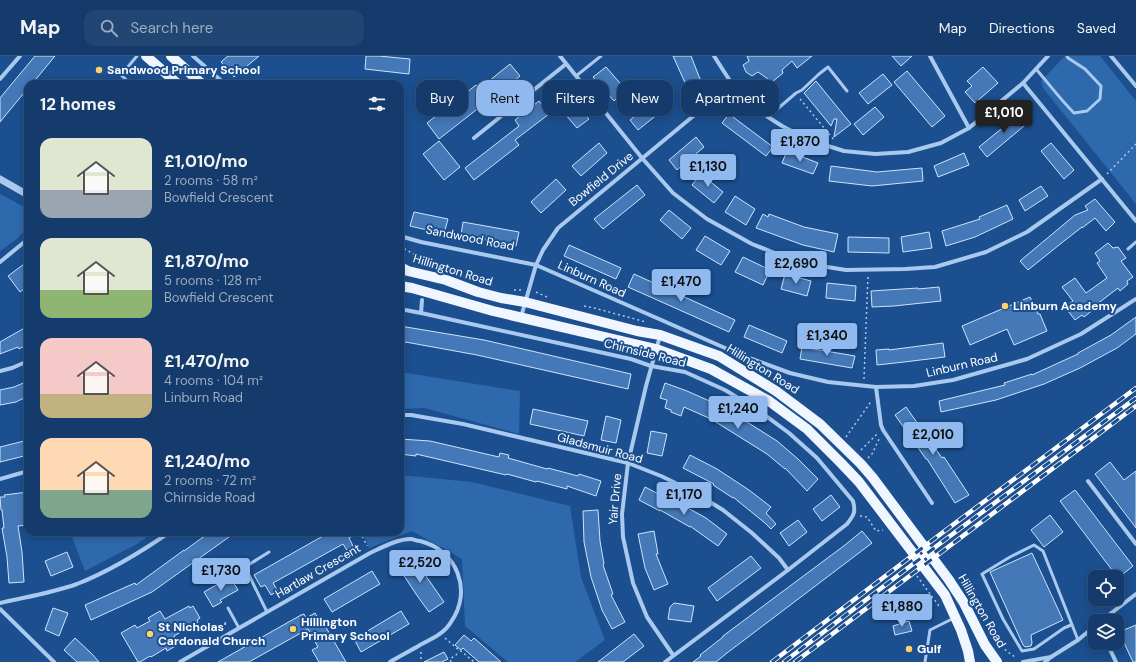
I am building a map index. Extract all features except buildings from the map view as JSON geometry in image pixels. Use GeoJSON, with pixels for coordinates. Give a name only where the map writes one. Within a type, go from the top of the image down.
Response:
{"type":"FeatureCollection","features":[{"type":"Feature","properties":{"kind":"main road"},"geometry":{"type":"LineString","coordinates":[[146,56],[172,80]]}},
{"type":"Feature","properties":{"kind":"main road"},"geometry":{"type":"LineString","coordinates":[[171,56],[198,80]]}},
{"type":"Feature","properties":{"kind":"main road","name":"Hillington Road"},"geometry":{"type":"LineString","coordinates":[[404,269],[446,280],[478,292],[501,298],[525,302],[637,331],[660,335],[719,356],[776,391],[820,424],[861,464],[949,580],[960,597],[985,645],[997,662]]}},
{"type":"Feature","properties":{"kind":"main road","name":"Hillington Road"},"geometry":{"type":"LineString","coordinates":[[404,287],[493,311],[656,349],[711,369],[770,402],[807,429],[859,482],[945,595],[956,617],[965,641],[970,662]]}},
{"type":"Feature","properties":{"kind":"street"},"geometry":{"type":"LineString","coordinates":[[0,79],[20,56]]}},
{"type":"Feature","properties":{"kind":"street"},"geometry":{"type":"LineString","coordinates":[[193,56],[220,80]]}},
{"type":"Feature","properties":{"kind":"street"},"geometry":{"type":"LineString","coordinates":[[197,60],[202,56]]}},
{"type":"Feature","properties":{"kind":"street"},"geometry":{"type":"LineString","coordinates":[[560,56],[642,158],[673,193],[707,219],[752,244],[785,257],[821,266],[846,270],[935,267],[986,252],[1027,232],[1102,179]]}},
{"type":"Feature","properties":{"kind":"street"},"geometry":{"type":"LineString","coordinates":[[714,56],[729,80]]}},
{"type":"Feature","properties":{"kind":"street"},"geometry":{"type":"LineString","coordinates":[[930,56],[969,128]]}},
{"type":"Feature","properties":{"kind":"street"},"geometry":{"type":"LineString","coordinates":[[768,117],[809,140],[844,151],[875,154],[908,152],[941,143],[969,128],[1024,83],[1048,56]]}},
{"type":"Feature","properties":{"kind":"street"},"geometry":{"type":"LineString","coordinates":[[1111,56],[1136,86]]}},
{"type":"Feature","properties":{"kind":"street"},"geometry":{"type":"LineString","coordinates":[[474,138],[566,64]]}},
{"type":"Feature","properties":{"kind":"street"},"geometry":{"type":"LineString","coordinates":[[1024,83],[1136,221]]}},
{"type":"Feature","properties":{"kind":"street","name":"Bowfield Drive"},"geometry":{"type":"LineString","coordinates":[[521,317],[536,265],[543,250],[558,228],[693,116]]}},
{"type":"Feature","properties":{"kind":"street"},"geometry":{"type":"LineString","coordinates":[[0,179],[24,193]]}},
{"type":"Feature","properties":{"kind":"street","name":"Sandwood Road"},"geometry":{"type":"LineString","coordinates":[[404,237],[536,265]]}},
{"type":"Feature","properties":{"kind":"street"},"geometry":{"type":"LineString","coordinates":[[0,262],[24,242]]}},
{"type":"Feature","properties":{"kind":"street","name":"Linburn Road"},"geometry":{"type":"LineString","coordinates":[[536,265],[741,356],[790,373],[828,382],[876,387],[914,386],[953,380],[1027,359],[1081,334],[1136,300]]}},
{"type":"Feature","properties":{"kind":"street"},"geometry":{"type":"LineString","coordinates":[[421,313],[422,300]]}},
{"type":"Feature","properties":{"kind":"street","name":"Chirnside Road"},"geometry":{"type":"LineString","coordinates":[[404,310],[631,359],[651,366],[685,372],[725,390],[758,410],[789,433],[817,458],[853,500],[855,507],[854,515],[847,524],[665,662]]}},
{"type":"Feature","properties":{"kind":"street","name":"Yair Drive"},"geometry":{"type":"LineString","coordinates":[[660,335],[651,366],[628,463],[622,514],[626,557],[633,583],[647,617],[673,655]]}},
{"type":"Feature","properties":{"kind":"street"},"geometry":{"type":"LineString","coordinates":[[0,371],[24,363]]}},
{"type":"Feature","properties":{"kind":"street"},"geometry":{"type":"LineString","coordinates":[[876,387],[883,430],[932,502]]}},
{"type":"Feature","properties":{"kind":"street","name":"Gladsmuir Road"},"geometry":{"type":"LineString","coordinates":[[404,415],[462,424],[628,463],[661,476],[692,491],[723,510],[752,533],[779,558],[788,570]]}},
{"type":"Feature","properties":{"kind":"street"},"geometry":{"type":"LineString","coordinates":[[0,478],[24,472]]}},
{"type":"Feature","properties":{"kind":"street"},"geometry":{"type":"LineString","coordinates":[[1088,481],[1136,544]]}},
{"type":"Feature","properties":{"kind":"street"},"geometry":{"type":"LineString","coordinates":[[0,603],[45,594],[77,584],[113,567],[164,536]]}},
{"type":"Feature","properties":{"kind":"street","name":"Hartlaw Crescent"},"geometry":{"type":"LineString","coordinates":[[180,662],[370,553],[394,542],[410,539],[428,544],[441,551],[451,561],[459,576],[462,593],[459,609],[451,623],[441,634],[390,662]]}},
{"type":"Feature","properties":{"kind":"street"},"geometry":{"type":"LineString","coordinates":[[1110,614],[1136,594]]}},
{"type":"Feature","properties":{"kind":"street"},"geometry":{"type":"LineString","coordinates":[[0,609],[54,662]]}},
{"type":"Feature","properties":{"kind":"street"},"geometry":{"type":"LineString","coordinates":[[1045,662],[1088,632]]}},
{"type":"Feature","properties":{"kind":"street"},"geometry":{"type":"LineString","coordinates":[[1110,650],[1116,662]]}},
{"type":"Feature","properties":{"kind":"street"},"geometry":{"type":"LineString","coordinates":[[1023,662],[1051,657]]}},
{"type":"Feature","properties":{"kind":"lane"},"geometry":{"type":"LineString","coordinates":[[127,80],[121,75],[138,56]]}},
{"type":"Feature","properties":{"kind":"lane"},"geometry":{"type":"LineString","coordinates":[[576,76],[601,56]]}},
{"type":"Feature","properties":{"kind":"lane"},"geometry":{"type":"LineString","coordinates":[[1036,69],[1061,100],[1074,113],[1087,111],[1100,99],[1101,86],[1085,69],[1067,56]]}},
{"type":"Feature","properties":{"kind":"lane"},"geometry":{"type":"LineString","coordinates":[[768,117],[828,67],[847,91]]}},
{"type":"Feature","properties":{"kind":"lane"},"geometry":{"type":"LineString","coordinates":[[1128,249],[1136,242]]}},
{"type":"Feature","properties":{"kind":"lane"},"geometry":{"type":"LineString","coordinates":[[1072,625],[1064,628],[1034,649],[1022,651],[1003,619],[982,574],[1010,556],[1034,545],[1043,551],[1078,640]]}},
{"type":"Feature","properties":{"kind":"lane"},"geometry":{"type":"LineString","coordinates":[[267,612],[245,567],[269,552]]}},
{"type":"Feature","properties":{"kind":"lane"},"geometry":{"type":"LineString","coordinates":[[228,608],[239,628]]}},
{"type":"Feature","properties":{"kind":"lane"},"geometry":{"type":"LineString","coordinates":[[926,662],[930,630],[956,617]]}},
{"type":"Feature","properties":{"kind":"path"},"geometry":{"type":"LineString","coordinates":[[796,93],[844,151]]}},
{"type":"Feature","properties":{"kind":"path"},"geometry":{"type":"LineString","coordinates":[[1102,179],[1136,144]]}},
{"type":"Feature","properties":{"kind":"path"},"geometry":{"type":"LineString","coordinates":[[404,248],[440,268]]}},
{"type":"Feature","properties":{"kind":"path"},"geometry":{"type":"LineString","coordinates":[[864,385],[869,270]]}},
{"type":"Feature","properties":{"kind":"path"},"geometry":{"type":"LineString","coordinates":[[512,290],[529,290],[552,299]]}},
{"type":"Feature","properties":{"kind":"path"},"geometry":{"type":"LineString","coordinates":[[580,306],[641,320]]}},
{"type":"Feature","properties":{"kind":"path"},"geometry":{"type":"LineString","coordinates":[[846,437],[870,403],[878,401]]}},
{"type":"Feature","properties":{"kind":"path"},"geometry":{"type":"LineString","coordinates":[[860,451],[883,430]]}},
{"type":"Feature","properties":{"kind":"path"},"geometry":{"type":"LineString","coordinates":[[362,536],[370,553]]}},
{"type":"Feature","properties":{"kind":"path"},"geometry":{"type":"LineString","coordinates":[[911,568],[939,606]]}},
{"type":"Feature","properties":{"kind":"path"},"geometry":{"type":"LineString","coordinates":[[441,634],[474,662]]}},
{"type":"Feature","properties":{"kind":"path"},"geometry":{"type":"LineString","coordinates":[[451,662],[450,659],[460,651]]}},
{"type":"Feature","properties":{"kind":"shaded area"},"geometry":{"type":"Polygon","coordinates":[[[1065,56],[1100,56],[1136,101],[1136,204],[1043,88],[1041,81],[1065,56]]]}},
{"type":"Feature","properties":{"kind":"shaded area"},"geometry":{"type":"Polygon","coordinates":[[[0,194],[24,207],[24,231],[18,238],[0,251],[0,194]]]}},
{"type":"Feature","properties":{"kind":"shaded area"},"geometry":{"type":"Polygon","coordinates":[[[404,373],[520,391],[519,434],[424,408],[404,409],[404,373]]]}},
{"type":"Feature","properties":{"kind":"shaded area"},"geometry":{"type":"Polygon","coordinates":[[[404,475],[472,482],[570,506],[581,577],[605,640],[575,662],[508,662],[465,626],[462,559],[412,531],[404,534],[404,475]]]}},
{"type":"Feature","properties":{"kind":"shaded area"},"geometry":{"type":"Polygon","coordinates":[[[72,536],[148,536],[137,544],[85,571],[72,536]]]}},
{"type":"Feature","properties":{"kind":"shaded area"},"geometry":{"type":"Polygon","coordinates":[[[364,536],[399,536],[369,548],[364,536]]]}},
{"type":"Feature","properties":{"kind":"railway"},"geometry":{"type":"LineString","coordinates":[[772,662],[1136,388]]}},
{"type":"Feature","properties":{"kind":"railway"},"geometry":{"type":"LineString","coordinates":[[784,662],[946,539],[1136,398]]}},
{"type":"Feature","properties":{"kind":"railway"},"geometry":{"type":"LineString","coordinates":[[795,662],[1136,406]]}},
{"type":"Feature","properties":{"kind":"place","name":"Sandwood Primary School"},"geometry":{"type":"Point","coordinates":[99,70]}},
{"type":"Feature","properties":{"kind":"place","name":"Linburn Academy"},"geometry":{"type":"Point","coordinates":[1005,306]}},
{"type":"Feature","properties":{"kind":"place","name":"Hillington Primary School"},"geometry":{"type":"Point","coordinates":[293,629]}},
{"type":"Feature","properties":{"kind":"place","name":"St Nicholas' Cardonald Church"},"geometry":{"type":"Point","coordinates":[150,634]}},
{"type":"Feature","properties":{"kind":"place","name":"Gulf"},"geometry":{"type":"Point","coordinates":[909,649]}}]}
